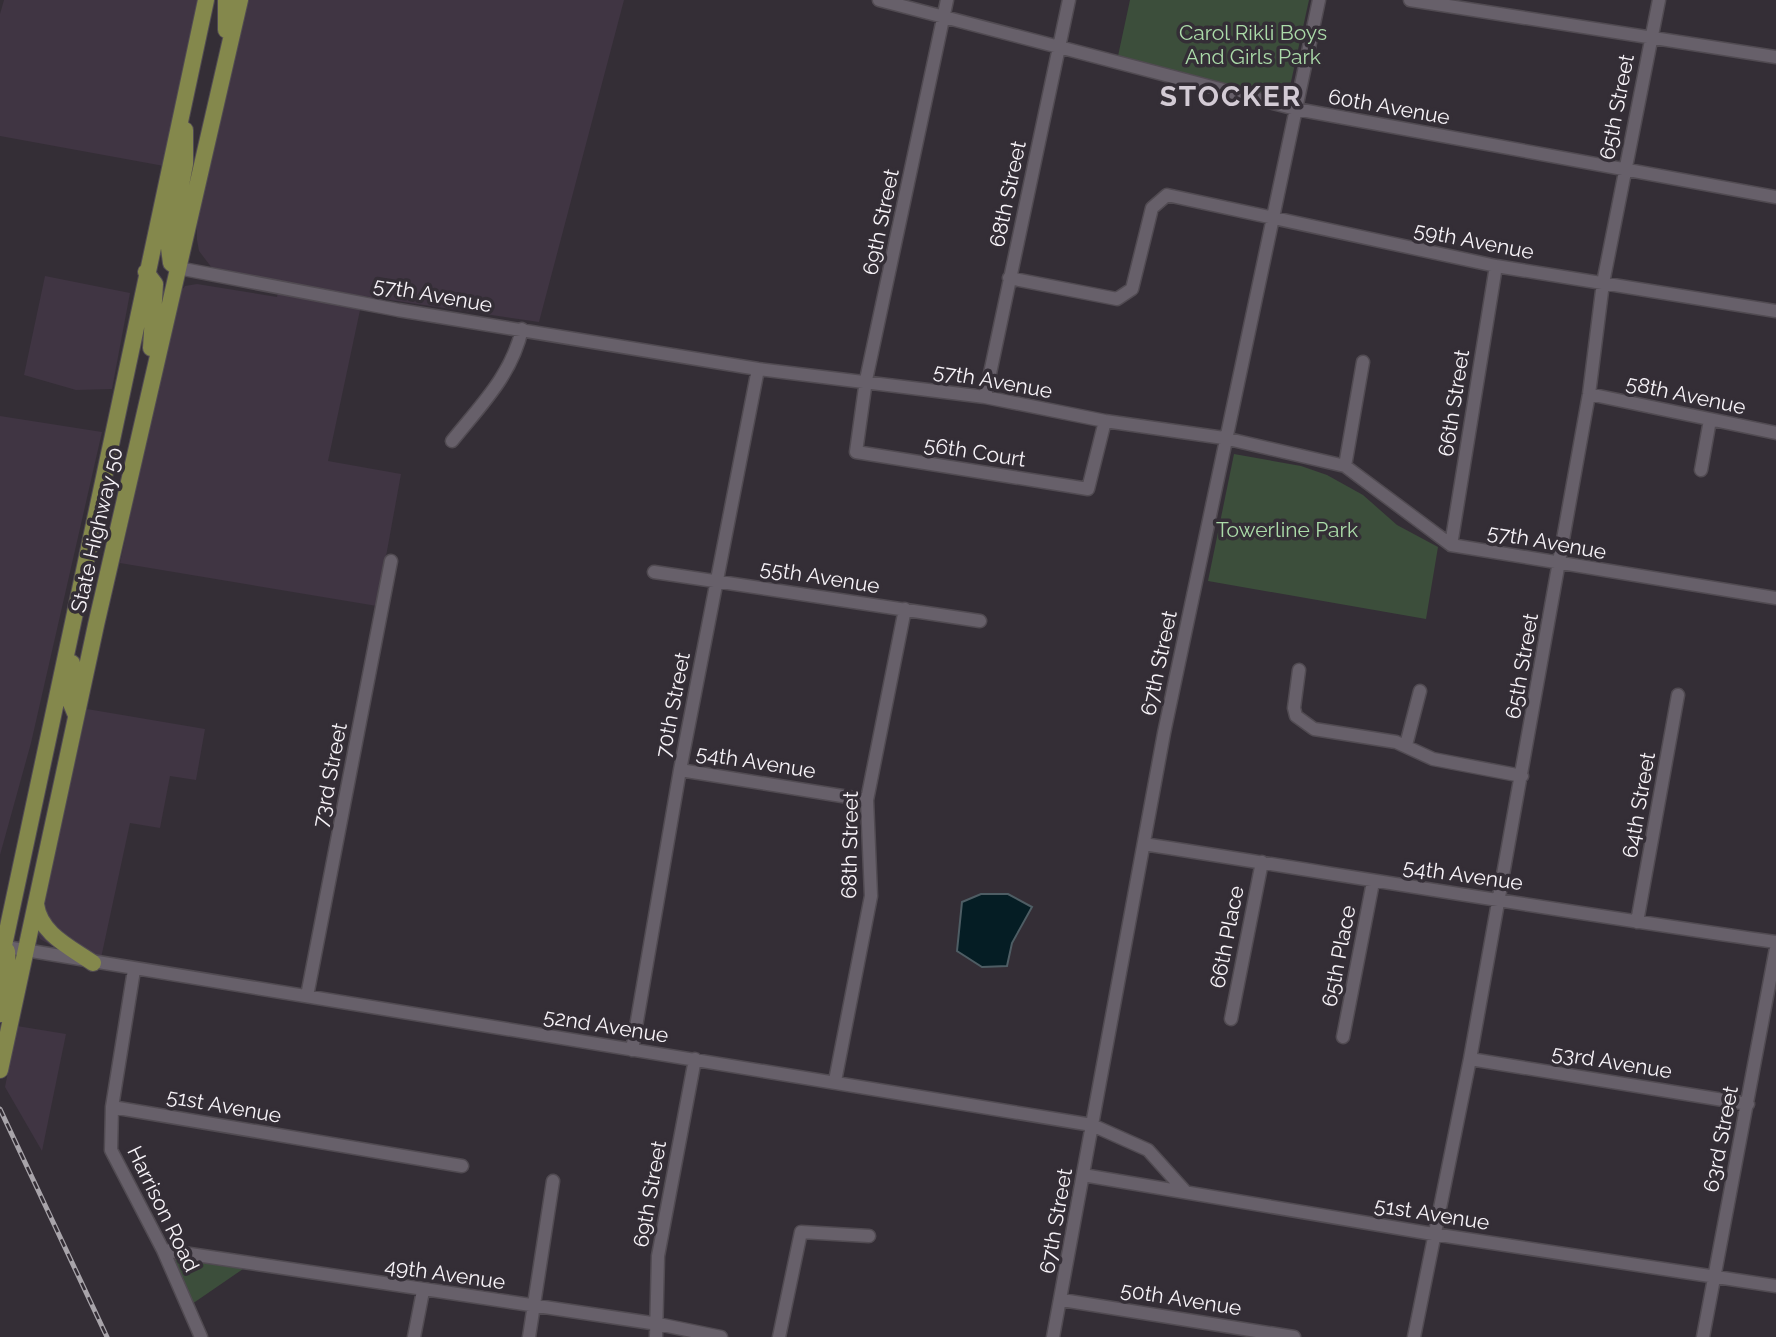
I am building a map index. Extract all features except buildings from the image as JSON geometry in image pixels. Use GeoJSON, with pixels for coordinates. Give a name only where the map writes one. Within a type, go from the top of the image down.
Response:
{"type":"FeatureCollection","features":[{"type":"Feature","properties":{"kind":"main road","name":"State Highway 50"},"geometry":{"type":"LineString","coordinates":[[0,964],[206,0]]}},
{"type":"Feature","properties":{"kind":"main road"},"geometry":{"type":"LineString","coordinates":[[226,0],[226,57]]}},
{"type":"Feature","properties":{"kind":"main road","name":"State Highway 50"},"geometry":{"type":"LineString","coordinates":[[0,1070],[24,951],[240,0]]}},
{"type":"Feature","properties":{"kind":"main road"},"geometry":{"type":"LineString","coordinates":[[178,268],[171,262],[169,248],[185,164],[186,92]]}},
{"type":"Feature","properties":{"kind":"main road"},"geometry":{"type":"LineString","coordinates":[[141,430],[156,304],[155,284],[146,272]]}},
{"type":"Feature","properties":{"kind":"main road"},"geometry":{"type":"LineString","coordinates":[[72,626],[70,701],[77,716]]}},
{"type":"Feature","properties":{"kind":"main road"},"geometry":{"type":"LineString","coordinates":[[24,951],[15,940],[28,877],[30,816]]}},
{"type":"Feature","properties":{"kind":"main road"},"geometry":{"type":"LineString","coordinates":[[0,909],[15,885]]}},
{"type":"Feature","properties":{"kind":"main road"},"geometry":{"type":"LineString","coordinates":[[36,901],[38,917],[52,934],[93,963]]}},
{"type":"Feature","properties":{"kind":"main road"},"geometry":{"type":"LineString","coordinates":[[0,1014],[9,963],[2,946]]}},
{"type":"Feature","properties":{"kind":"street","name":"60th Avenue"},"geometry":{"type":"LineString","coordinates":[[879,0],[1296,109],[1776,197]]}},
{"type":"Feature","properties":{"kind":"street","name":"69th Street"},"geometry":{"type":"LineString","coordinates":[[856,453],[866,380],[947,0]]}},
{"type":"Feature","properties":{"kind":"street","name":"68th Street"},"geometry":{"type":"LineString","coordinates":[[985,397],[1069,0]]}},
{"type":"Feature","properties":{"kind":"street","name":"67th Street"},"geometry":{"type":"LineString","coordinates":[[1053,1337],[1062,1300],[1144,844],[1224,438],[1319,0]]}},
{"type":"Feature","properties":{"kind":"street"},"geometry":{"type":"LineString","coordinates":[[1410,0],[1650,40],[1776,57]]}},
{"type":"Feature","properties":{"kind":"street","name":"65th Street"},"geometry":{"type":"LineString","coordinates":[[1414,1337],[1471,1059],[1589,394],[1603,283],[1659,0]]}},
{"type":"Feature","properties":{"kind":"street","name":"59th Avenue"},"geometry":{"type":"LineString","coordinates":[[1009,278],[1117,299],[1132,289],[1152,208],[1167,195],[1496,266],[1776,311]]}},
{"type":"Feature","properties":{"kind":"street","name":"66th Street"},"geometry":{"type":"LineString","coordinates":[[1451,545],[1496,266]]}},
{"type":"Feature","properties":{"kind":"street","name":"57th Avenue"},"geometry":{"type":"LineString","coordinates":[[178,268],[398,310],[758,369],[866,380],[985,397],[1105,421],[1224,438],[1345,466],[1451,545],[1559,565],[1776,598]]}},
{"type":"Feature","properties":{"kind":"street"},"geometry":{"type":"LineString","coordinates":[[452,441],[504,375],[514,357],[522,329]]}},
{"type":"Feature","properties":{"kind":"street"},"geometry":{"type":"LineString","coordinates":[[1345,466],[1363,362]]}},
{"type":"Feature","properties":{"kind":"street","name":"70th Street"},"geometry":{"type":"LineString","coordinates":[[632,1050],[680,770],[758,369]]}},
{"type":"Feature","properties":{"kind":"street","name":"58th Avenue"},"geometry":{"type":"LineString","coordinates":[[1589,394],[1776,433]]}},
{"type":"Feature","properties":{"kind":"street"},"geometry":{"type":"LineString","coordinates":[[1701,470],[1710,420]]}},
{"type":"Feature","properties":{"kind":"street","name":"56th Court"},"geometry":{"type":"LineString","coordinates":[[856,453],[1088,489],[1105,421]]}},
{"type":"Feature","properties":{"kind":"street","name":"73rd Street"},"geometry":{"type":"LineString","coordinates":[[307,996],[391,561]]}},
{"type":"Feature","properties":{"kind":"street","name":"55th Avenue"},"geometry":{"type":"LineString","coordinates":[[654,572],[980,621]]}},
{"type":"Feature","properties":{"kind":"street","name":"68th Street"},"geometry":{"type":"LineString","coordinates":[[835,1081],[871,897],[867,800],[905,609]]}},
{"type":"Feature","properties":{"kind":"street"},"geometry":{"type":"LineString","coordinates":[[1299,670],[1294,708],[1302,722],[1323,732],[1406,745],[1433,759],[1522,776]]}},
{"type":"Feature","properties":{"kind":"street"},"geometry":{"type":"LineString","coordinates":[[1406,745],[1420,691]]}},
{"type":"Feature","properties":{"kind":"street","name":"64th Street"},"geometry":{"type":"LineString","coordinates":[[1637,922],[1678,695]]}},
{"type":"Feature","properties":{"kind":"street","name":"54th Avenue"},"geometry":{"type":"LineString","coordinates":[[680,770],[867,800]]}},
{"type":"Feature","properties":{"kind":"street","name":"54th Avenue"},"geometry":{"type":"LineString","coordinates":[[1144,844],[1373,882],[1500,898],[1637,922],[1776,942]]}},
{"type":"Feature","properties":{"kind":"street","name":"66th Place"},"geometry":{"type":"LineString","coordinates":[[1231,1019],[1262,862]]}},
{"type":"Feature","properties":{"kind":"street","name":"65th Place"},"geometry":{"type":"LineString","coordinates":[[1343,1037],[1373,882]]}},
{"type":"Feature","properties":{"kind":"street","name":"52nd Avenue"},"geometry":{"type":"LineString","coordinates":[[2,946],[134,970],[835,1081],[1092,1125],[1148,1150],[1184,1190]]}},
{"type":"Feature","properties":{"kind":"street","name":"63rd Street"},"geometry":{"type":"LineString","coordinates":[[1703,1337],[1776,948]]}},
{"type":"Feature","properties":{"kind":"street","name":"Harrison Road"},"geometry":{"type":"LineString","coordinates":[[134,970],[112,1107],[111,1150],[163,1250],[201,1337]]}},
{"type":"Feature","properties":{"kind":"street","name":"69th Street"},"geometry":{"type":"LineString","coordinates":[[657,1331],[658,1256],[695,1059]]}},
{"type":"Feature","properties":{"kind":"street","name":"53rd Avenue"},"geometry":{"type":"LineString","coordinates":[[1471,1059],[1748,1104]]}},
{"type":"Feature","properties":{"kind":"street","name":"51st Avenue"},"geometry":{"type":"LineString","coordinates":[[112,1107],[462,1166]]}},
{"type":"Feature","properties":{"kind":"street","name":"51st Avenue"},"geometry":{"type":"LineString","coordinates":[[1083,1175],[1433,1234],[1776,1286]]}},
{"type":"Feature","properties":{"kind":"street"},"geometry":{"type":"LineString","coordinates":[[529,1337],[553,1181]]}},
{"type":"Feature","properties":{"kind":"street"},"geometry":{"type":"LineString","coordinates":[[779,1337],[801,1232],[869,1236]]}},
{"type":"Feature","properties":{"kind":"street","name":"49th Avenue"},"geometry":{"type":"LineString","coordinates":[[163,1250],[535,1307],[657,1331],[722,1337]]}},
{"type":"Feature","properties":{"kind":"street"},"geometry":{"type":"LineString","coordinates":[[414,1337],[423,1291]]}},
{"type":"Feature","properties":{"kind":"street","name":"50th Avenue"},"geometry":{"type":"LineString","coordinates":[[1062,1300],[1294,1337]]}},
{"type":"Feature","properties":{"kind":"shaded area"},"geometry":{"type":"Polygon","coordinates":[[[4,0],[201,0],[164,166],[0,136],[0,14],[4,0]]]}},
{"type":"Feature","properties":{"kind":"shaded area"},"geometry":{"type":"Polygon","coordinates":[[[244,0],[624,0],[539,322],[363,296],[328,461],[401,474],[377,606],[120,563],[177,296],[185,286],[197,284],[277,297],[279,284],[212,268],[199,251],[197,240],[197,219],[244,0]]]}},
{"type":"Feature","properties":{"kind":"shaded area"},"geometry":{"type":"Polygon","coordinates":[[[45,276],[130,293],[112,389],[76,390],[24,375],[45,276]]]}},
{"type":"Feature","properties":{"kind":"shaded area"},"geometry":{"type":"Polygon","coordinates":[[[0,416],[102,432],[31,743],[0,855],[0,416]]]}},
{"type":"Feature","properties":{"kind":"shaded area"},"geometry":{"type":"Polygon","coordinates":[[[87,709],[205,729],[196,780],[170,776],[160,828],[130,823],[101,958],[56,948],[40,939],[37,932],[87,709]]]}},
{"type":"Feature","properties":{"kind":"shaded area"},"geometry":{"type":"Polygon","coordinates":[[[17,1026],[66,1034],[42,1151],[5,1087],[17,1026]]]}},
{"type":"Feature","properties":{"kind":"green space","name":"Carol Rikli Boys And Girls Park"},"geometry":{"type":"Polygon","coordinates":[[[1130,0],[1309,0],[1287,100],[1118,56],[1130,0]]]}},
{"type":"Feature","properties":{"kind":"green space","name":"Towerline Park"},"geometry":{"type":"Polygon","coordinates":[[[1234,454],[1301,466],[1327,475],[1363,495],[1397,525],[1438,547],[1426,619],[1208,581],[1234,454]]]}},
{"type":"Feature","properties":{"kind":"green space"},"geometry":{"type":"Polygon","coordinates":[[[175,1259],[243,1269],[192,1304],[175,1259]]]}},
{"type":"Feature","properties":{"kind":"water"},"geometry":{"type":"Polygon","coordinates":[[[981,894],[1008,894],[1032,907],[1012,943],[1007,966],[982,967],[957,951],[962,902],[981,894]]]}},
{"type":"Feature","properties":{"kind":"railway"},"geometry":{"type":"LineString","coordinates":[[0,1109],[107,1337]]}},
{"type":"Feature","properties":{"kind":"district","name":"STOCKER"},"geometry":{"type":"Point","coordinates":[1231,96]}}]}
